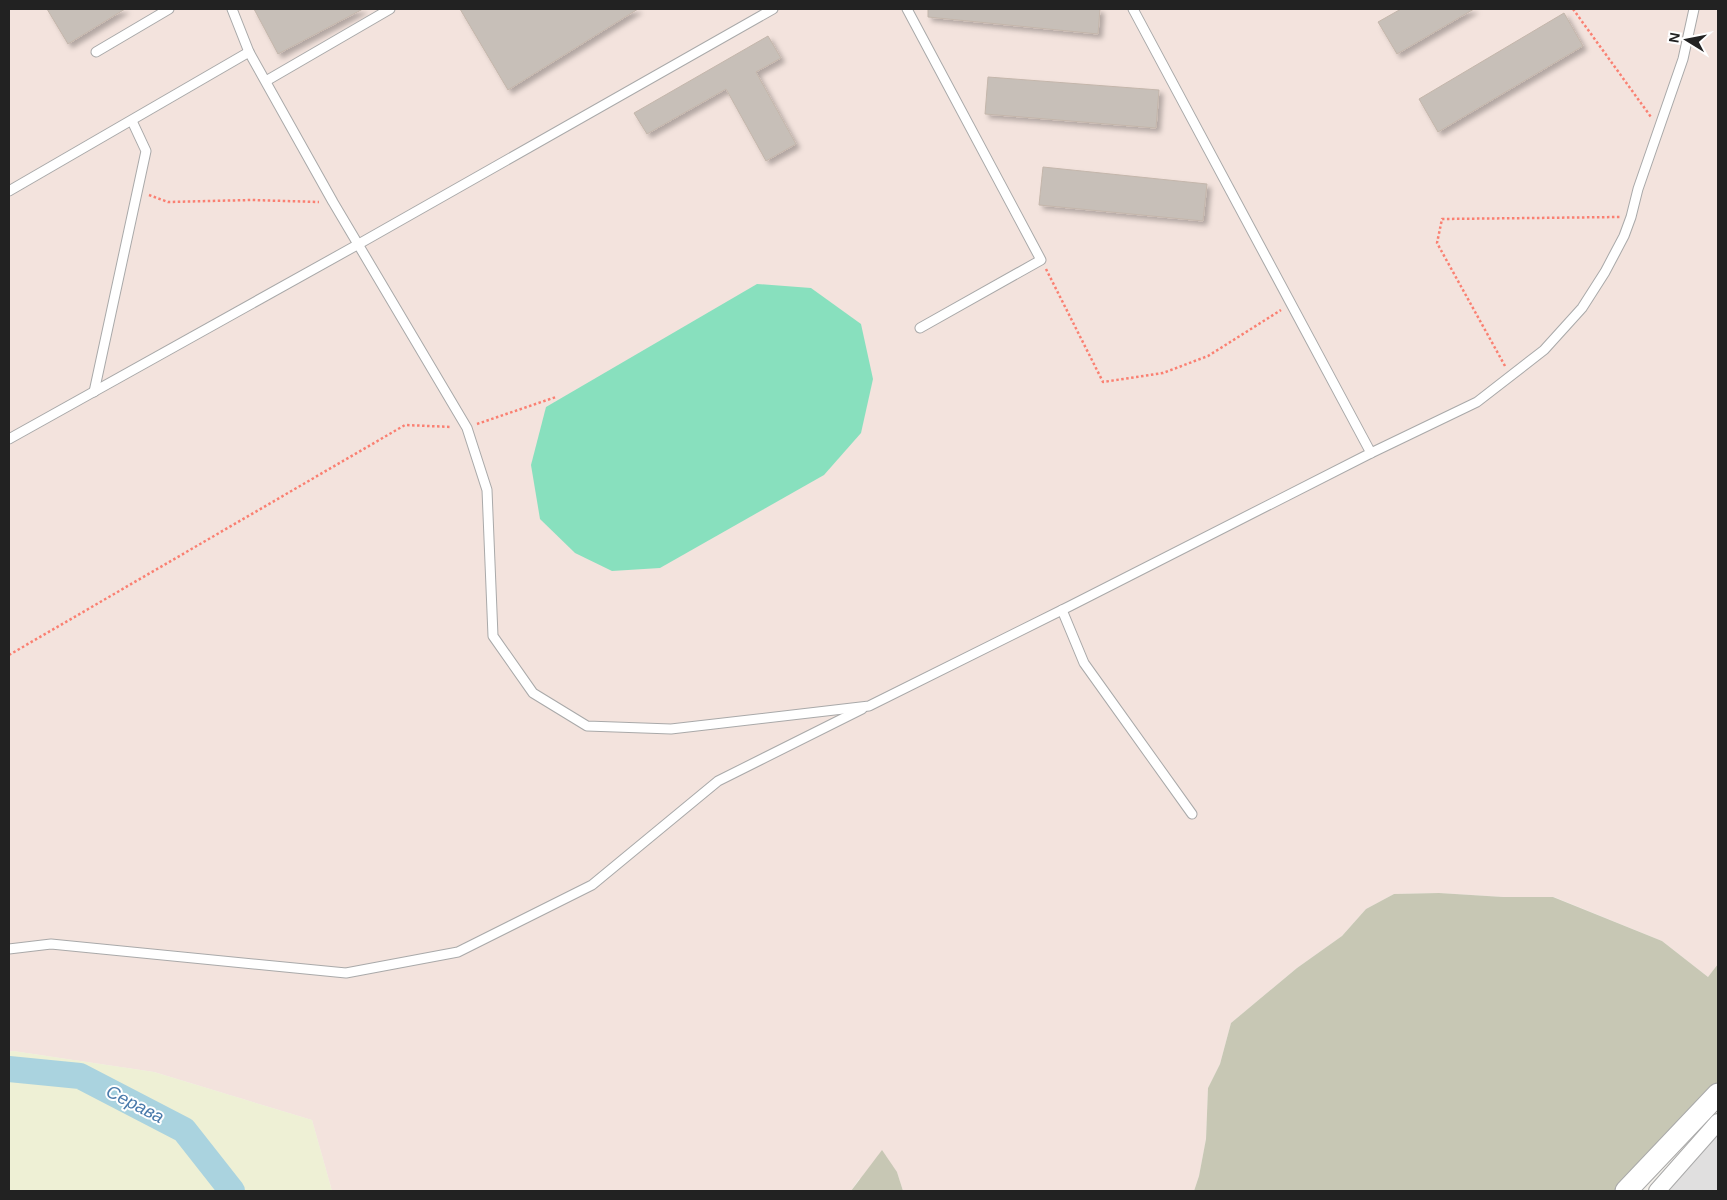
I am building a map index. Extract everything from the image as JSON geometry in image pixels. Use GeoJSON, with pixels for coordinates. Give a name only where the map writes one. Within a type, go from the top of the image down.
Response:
{"type":"FeatureCollection","features":[{"type":"Feature","properties":{"kind":"street"},"geometry":{"type":"LineString","coordinates":[[1626,1191],[1718,1094]]}},
{"type":"Feature","properties":{"kind":"street"},"geometry":{"type":"LineString","coordinates":[[1657,1191],[1718,1122]]}},
{"type":"Feature","properties":{"kind":"lane"},"geometry":{"type":"LineString","coordinates":[[96,52],[169,9]]}},
{"type":"Feature","properties":{"kind":"lane"},"geometry":{"type":"LineString","coordinates":[[232,9],[249,52],[357,245],[467,428],[487,490],[493,636],[533,694],[588,726],[597,727],[671,729],[869,706]]}},
{"type":"Feature","properties":{"kind":"lane"},"geometry":{"type":"LineString","coordinates":[[266,81],[390,9]]}},
{"type":"Feature","properties":{"kind":"lane"},"geometry":{"type":"LineString","coordinates":[[9,439],[357,245],[773,9]]}},
{"type":"Feature","properties":{"kind":"lane"},"geometry":{"type":"LineString","coordinates":[[907,9],[1041,260],[920,328]]}},
{"type":"Feature","properties":{"kind":"lane"},"geometry":{"type":"LineString","coordinates":[[1133,9],[1371,453]]}},
{"type":"Feature","properties":{"kind":"lane"},"geometry":{"type":"LineString","coordinates":[[9,949],[51,944],[346,973],[458,952],[592,885],[718,781],[1062,610],[1371,453],[1477,402],[1544,350],[1582,308],[1605,272],[1624,236],[1631,217],[1641,180],[1682,59],[1694,9]]}},
{"type":"Feature","properties":{"kind":"lane"},"geometry":{"type":"LineString","coordinates":[[9,191],[249,52]]}},
{"type":"Feature","properties":{"kind":"lane"},"geometry":{"type":"LineString","coordinates":[[94,392],[146,151],[132,121]]}},
{"type":"Feature","properties":{"kind":"lane"},"geometry":{"type":"LineString","coordinates":[[1062,610],[1084,663],[1192,814]]}},
{"type":"Feature","properties":{"kind":"path"},"geometry":{"type":"LineString","coordinates":[[1574,9],[1660,128]]}},
{"type":"Feature","properties":{"kind":"path"},"geometry":{"type":"LineString","coordinates":[[138,191],[168,202],[251,200],[333,202]]}},
{"type":"Feature","properties":{"kind":"path"},"geometry":{"type":"LineString","coordinates":[[1510,377],[1438,243],[1442,219],[1631,217]]}},
{"type":"Feature","properties":{"kind":"path"},"geometry":{"type":"LineString","coordinates":[[1041,260],[1103,382],[1163,373],[1208,356],[1291,303]]}},
{"type":"Feature","properties":{"kind":"path"},"geometry":{"type":"LineString","coordinates":[[9,655],[405,425],[467,428],[556,397]]}},
{"type":"Feature","properties":{"kind":"shaded area"},"geometry":{"type":"Polygon","coordinates":[[[9,9],[1718,9],[1718,964],[1708,977],[1662,941],[1554,897],[1503,897],[1439,893],[1394,894],[1366,909],[1342,936],[1297,968],[1231,1023],[1220,1064],[1208,1088],[1206,1139],[1194,1191],[903,1191],[897,1172],[859,1179],[851,1191],[332,1191],[312,1120],[154,1072],[13,1051],[9,1052],[9,9]]]}},
{"type":"Feature","properties":{"kind":"shaded area"},"geometry":{"type":"Polygon","coordinates":[[[1439,893],[1503,897],[1553,897],[1662,941],[1708,977],[1718,964],[1718,1083],[1617,1191],[1194,1191],[1206,1139],[1208,1088],[1220,1064],[1231,1023],[1297,968],[1342,936],[1366,909],[1394,894],[1439,893]]]}},
{"type":"Feature","properties":{"kind":"shaded area"},"geometry":{"type":"Polygon","coordinates":[[[13,1051],[154,1072],[312,1120],[332,1191],[9,1191],[9,1052],[13,1051]]]}},
{"type":"Feature","properties":{"kind":"shaded area"},"geometry":{"type":"Polygon","coordinates":[[[1718,1115],[1718,1191],[1648,1191],[1718,1115]]]}},
{"type":"Feature","properties":{"kind":"shaded area"},"geometry":{"type":"Polygon","coordinates":[[[882,1150],[897,1172],[903,1191],[851,1191],[882,1150]]]}},
{"type":"Feature","properties":{"kind":"green space"},"geometry":{"type":"Polygon","coordinates":[[[757,284],[811,288],[861,324],[873,379],[861,433],[824,475],[660,568],[612,571],[575,553],[540,519],[531,465],[546,407],[757,284]]]}},
{"type":"Feature","properties":{"kind":"building"},"geometry":{"type":"Polygon","coordinates":[[[47,9],[125,9],[68,44],[47,9]]]}},
{"type":"Feature","properties":{"kind":"building"},"geometry":{"type":"Polygon","coordinates":[[[254,9],[363,9],[278,54],[254,9]]]}},
{"type":"Feature","properties":{"kind":"building"},"geometry":{"type":"Polygon","coordinates":[[[460,9],[638,9],[508,90],[460,9]]]}},
{"type":"Feature","properties":{"kind":"building"},"geometry":{"type":"Polygon","coordinates":[[[928,9],[1100,9],[1098,34],[928,17],[928,9]]]}},
{"type":"Feature","properties":{"kind":"building"},"geometry":{"type":"Polygon","coordinates":[[[1401,9],[1474,9],[1397,54],[1378,22],[1401,9]]]}},
{"type":"Feature","properties":{"kind":"building"},"geometry":{"type":"Polygon","coordinates":[[[1564,13],[1583,46],[1438,132],[1419,99],[1564,13]]]}},
{"type":"Feature","properties":{"kind":"building"},"geometry":{"type":"Polygon","coordinates":[[[768,36],[781,58],[756,72],[796,144],[766,161],[726,89],[647,134],[634,113],[768,36]]]}},
{"type":"Feature","properties":{"kind":"building"},"geometry":{"type":"Polygon","coordinates":[[[988,77],[1159,90],[1156,128],[985,114],[988,77]]]}},
{"type":"Feature","properties":{"kind":"building"},"geometry":{"type":"Polygon","coordinates":[[[1043,167],[1207,184],[1203,221],[1039,205],[1043,167]]]}},
{"type":"Feature","properties":{"kind":"waterway","name":"Серава"},"geometry":{"type":"LineString","coordinates":[[9,1069],[80,1076],[184,1130],[232,1191]]}}]}
